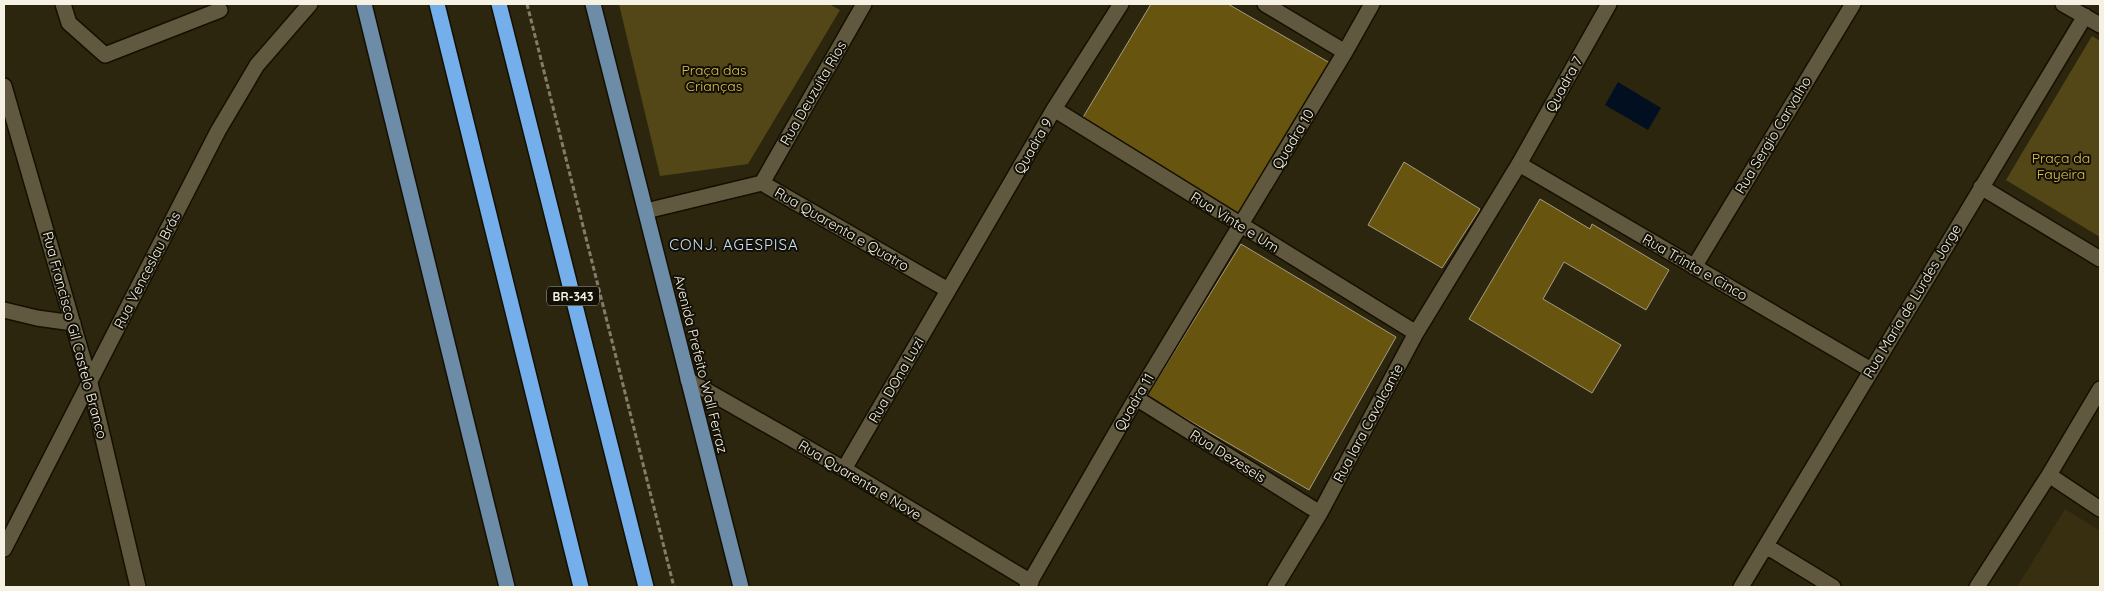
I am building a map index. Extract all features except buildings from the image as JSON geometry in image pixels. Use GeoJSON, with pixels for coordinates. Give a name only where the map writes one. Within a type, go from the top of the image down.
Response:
{"type":"FeatureCollection","features":[{"type":"Feature","properties":{"kind":"highway"},"geometry":{"type":"LineString","coordinates":[[437,4],[581,587]]}},
{"type":"Feature","properties":{"kind":"highway","name":"BR-343"},"geometry":{"type":"LineString","coordinates":[[499,4],[646,587]]}},
{"type":"Feature","properties":{"kind":"main road"},"geometry":{"type":"LineString","coordinates":[[364,4],[507,587]]}},
{"type":"Feature","properties":{"kind":"main road","name":"Avenida Prefeito Wall Ferraz"},"geometry":{"type":"LineString","coordinates":[[593,4],[740,587]]}},
{"type":"Feature","properties":{"kind":"street"},"geometry":{"type":"LineString","coordinates":[[63,4],[69,23],[105,55],[220,10]]}},
{"type":"Feature","properties":{"kind":"street","name":"Rua Venceslau Brás"},"geometry":{"type":"LineString","coordinates":[[4,549],[218,131],[242,88],[257,65],[310,4]]}},
{"type":"Feature","properties":{"kind":"street","name":"Rua Deuzuita Rios"},"geometry":{"type":"LineString","coordinates":[[762,183],[864,4]]}},
{"type":"Feature","properties":{"kind":"street","name":"Quadra 9"},"geometry":{"type":"LineString","coordinates":[[948,290],[1054,110],[1121,4]]}},
{"type":"Feature","properties":{"kind":"street"},"geometry":{"type":"LineString","coordinates":[[1265,4],[1345,52]]}},
{"type":"Feature","properties":{"kind":"street","name":"Quadra 10"},"geometry":{"type":"LineString","coordinates":[[1241,226],[1372,4]]}},
{"type":"Feature","properties":{"kind":"street","name":"Quadra 7"},"geometry":{"type":"LineString","coordinates":[[1519,164],[1609,4]]}},
{"type":"Feature","properties":{"kind":"street","name":"Rua Sergio Carvalho"},"geometry":{"type":"LineString","coordinates":[[1694,267],[1853,4]]}},
{"type":"Feature","properties":{"kind":"street"},"geometry":{"type":"LineString","coordinates":[[2063,4],[2100,25]]}},
{"type":"Feature","properties":{"kind":"street","name":"Rua Maria de Lurdes Jorge"},"geometry":{"type":"LineString","coordinates":[[1741,587],[2084,16]]}},
{"type":"Feature","properties":{"kind":"street","name":"Rua Francisco Gil Castelo Branco"},"geometry":{"type":"LineString","coordinates":[[4,86],[90,383],[138,587]]}},
{"type":"Feature","properties":{"kind":"street","name":"Rua Vinte e Um"},"geometry":{"type":"LineString","coordinates":[[1054,110],[1416,333]]}},
{"type":"Feature","properties":{"kind":"street"},"geometry":{"type":"LineString","coordinates":[[1416,333],[1519,164]]}},
{"type":"Feature","properties":{"kind":"street","name":"Rua Trinta e Cinco"},"geometry":{"type":"LineString","coordinates":[[1519,164],[1871,370]]}},
{"type":"Feature","properties":{"kind":"street","name":"Rua Quarenta e Quatro"},"geometry":{"type":"LineString","coordinates":[[646,211],[762,183],[948,290]]}},
{"type":"Feature","properties":{"kind":"street"},"geometry":{"type":"LineString","coordinates":[[1981,187],[2100,259]]}},
{"type":"Feature","properties":{"kind":"street","name":"Quadra 11"},"geometry":{"type":"LineString","coordinates":[[1029,584],[1136,398],[1241,226]]}},
{"type":"Feature","properties":{"kind":"street","name":"Rua DOna Luzi"},"geometry":{"type":"LineString","coordinates":[[844,469],[948,290]]}},
{"type":"Feature","properties":{"kind":"street"},"geometry":{"type":"LineString","coordinates":[[4,310],[37,318],[73,323]]}},
{"type":"Feature","properties":{"kind":"street","name":"Rua Iara Cavalcante"},"geometry":{"type":"LineString","coordinates":[[1275,587],[1320,513],[1416,333]]}},
{"type":"Feature","properties":{"kind":"street","name":"Rua Quarenta e Nove"},"geometry":{"type":"LineString","coordinates":[[688,380],[844,469],[1029,584]]}},
{"type":"Feature","properties":{"kind":"street"},"geometry":{"type":"LineString","coordinates":[[1977,587],[2049,475],[2100,389]]}},
{"type":"Feature","properties":{"kind":"street","name":"Rua Dezeseis"},"geometry":{"type":"LineString","coordinates":[[1136,398],[1320,513]]}},
{"type":"Feature","properties":{"kind":"street"},"geometry":{"type":"LineString","coordinates":[[2049,475],[2100,509]]}},
{"type":"Feature","properties":{"kind":"street"},"geometry":{"type":"LineString","coordinates":[[1766,546],[1833,587]]}},
{"type":"Feature","properties":{"kind":"path"},"geometry":{"type":"LineString","coordinates":[[527,4],[674,587]]}},
{"type":"Feature","properties":{"kind":"shaded area"},"geometry":{"type":"Polygon","coordinates":[[[2065,509],[2100,531],[2100,587],[2017,587],[2065,509]]]}},
{"type":"Feature","properties":{"kind":"green space","name":"Praça das Crianças"},"geometry":{"type":"Polygon","coordinates":[[[619,4],[829,4],[840,10],[748,164],[660,176],[619,4]]]}},
{"type":"Feature","properties":{"kind":"green space","name":"Praça da Fayeira"},"geometry":{"type":"Polygon","coordinates":[[[2092,36],[2100,41],[2100,237],[2006,180],[2092,36]]]}},
{"type":"Feature","properties":{"kind":"water"},"geometry":{"type":"Polygon","coordinates":[[[1618,82],[1661,108],[1648,130],[1605,105],[1618,82]]]}},
{"type":"Feature","properties":{"kind":"district","name":"CONJ. AGESPISA"},"geometry":{"type":"Point","coordinates":[734,244]}}]}
